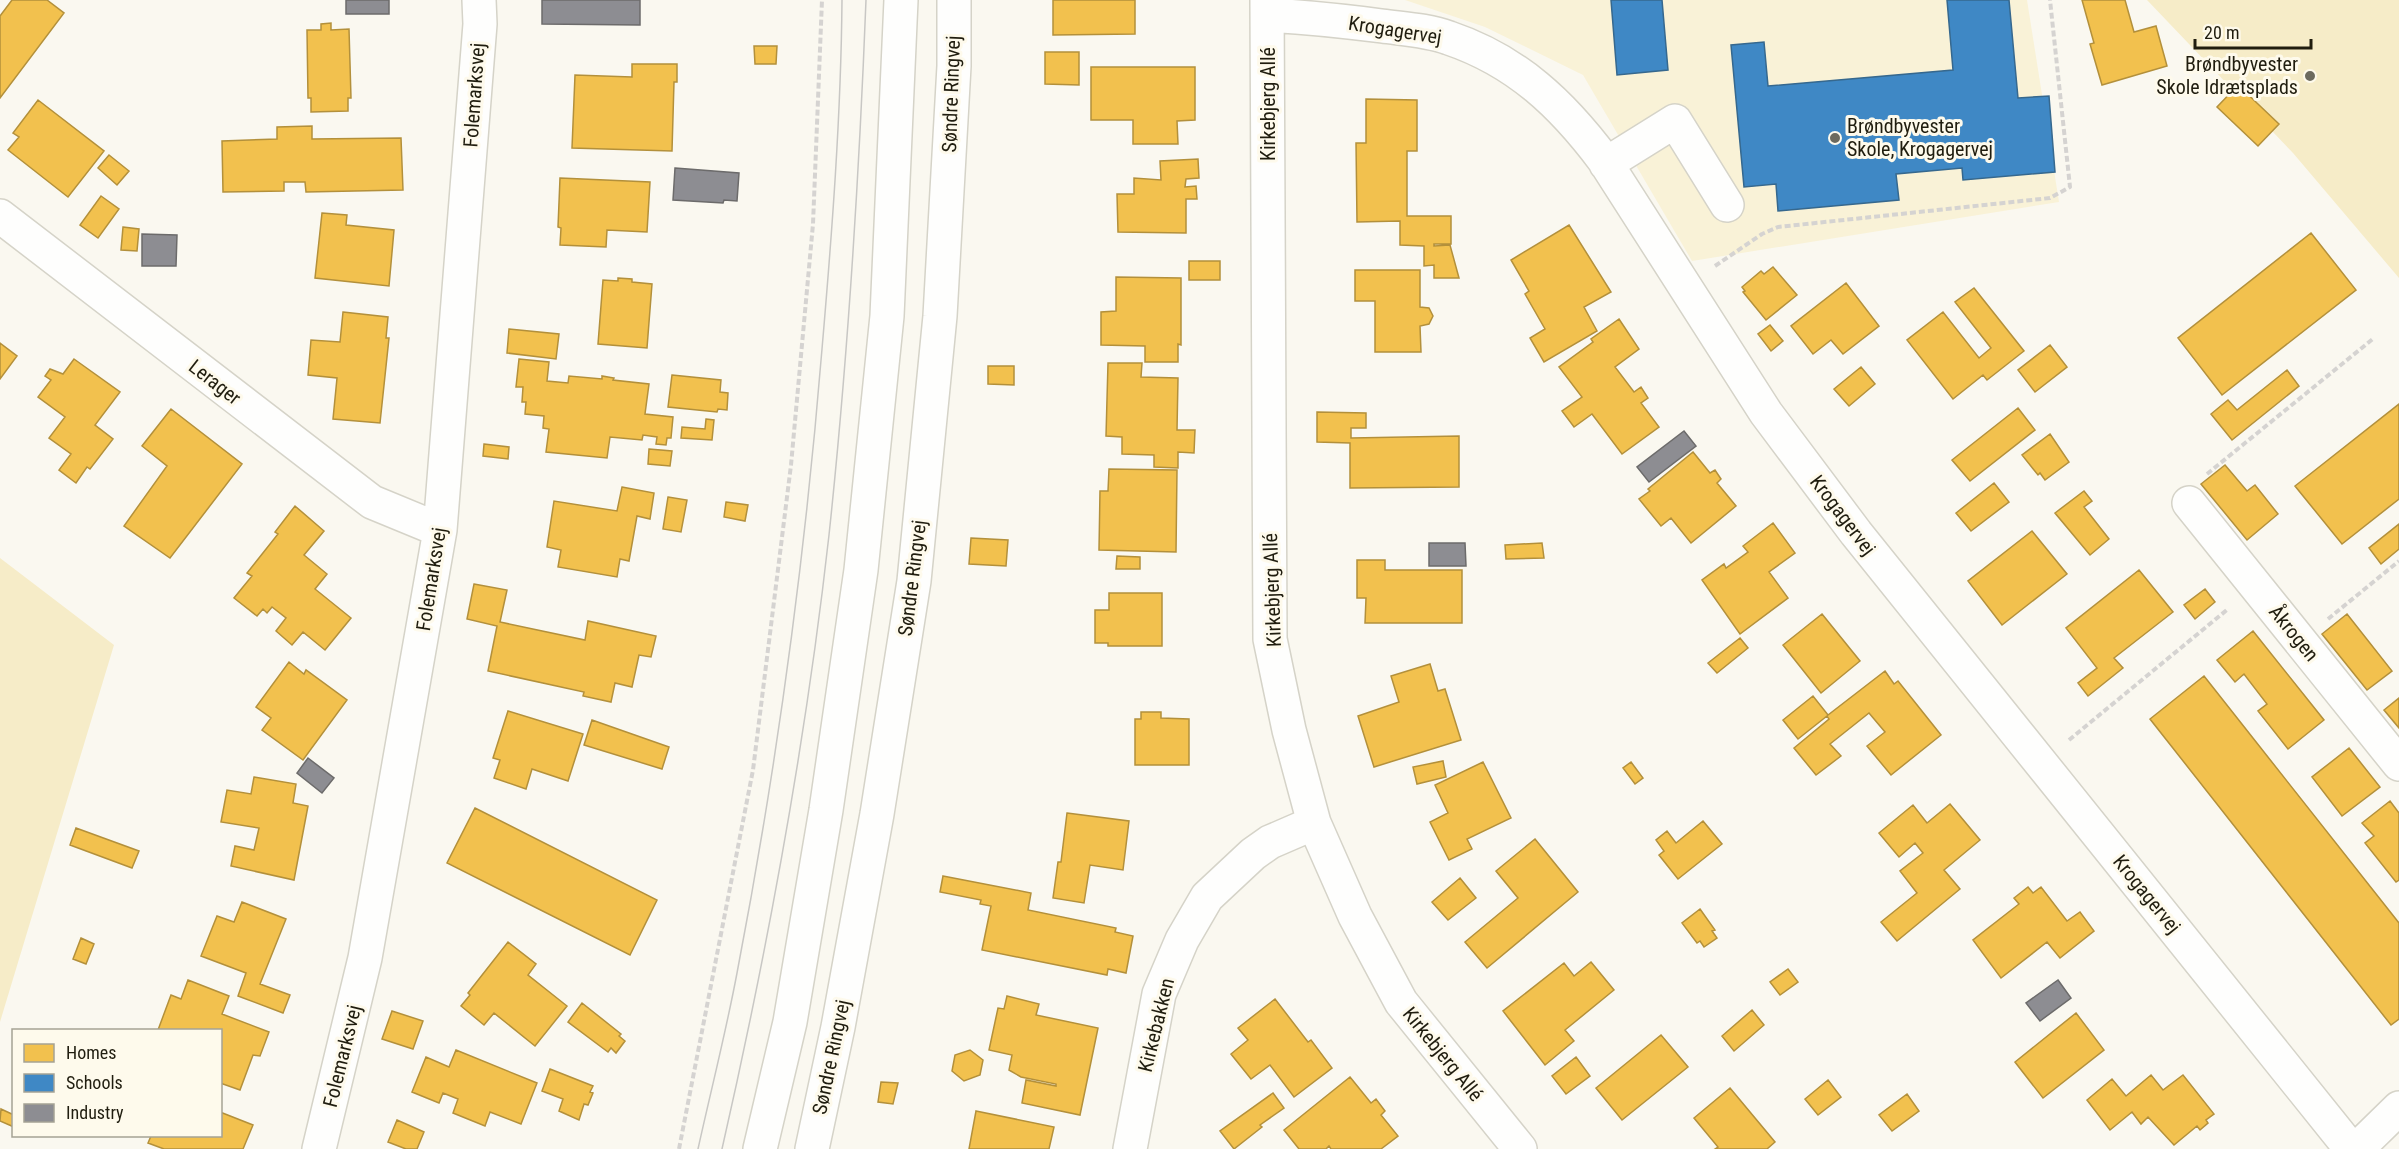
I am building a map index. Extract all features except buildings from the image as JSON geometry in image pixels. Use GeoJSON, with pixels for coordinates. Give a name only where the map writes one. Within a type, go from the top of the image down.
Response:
{"type":"FeatureCollection","features":[{"type":"Feature","properties":{"kind":"street","name":"Folemarksvej"},"geometry":{"type":"LineString","coordinates":[[319,1149],[366,958],[440,530],[480,24],[479,0]]}},
{"type":"Feature","properties":{"kind":"street"},"geometry":{"type":"LineString","coordinates":[[760,1149],[790,1022],[826,810],[861,570],[887,316],[901,0]]}},
{"type":"Feature","properties":{"kind":"street","name":"Søndre Ringvej"},"geometry":{"type":"LineString","coordinates":[[812,1149],[838,1027],[877,814],[914,581],[940,316],[954,66],[954,0]]}},
{"type":"Feature","properties":{"kind":"street","name":"Krogagervej"},"geometry":{"type":"LineString","coordinates":[[1268,8],[1318,18],[1424,31],[1467,45],[1516,70],[1545,93],[1577,124],[1606,164],[1766,413],[1787,441],[1863,541],[2351,1149]]}},
{"type":"Feature","properties":{"kind":"street","name":"Kirkebjerg Allé"},"geometry":{"type":"LineString","coordinates":[[1268,8],[1270,639],[1288,730],[1314,823],[1355,916],[1401,1002],[1520,1149]]}},
{"type":"Feature","properties":{"kind":"street"},"geometry":{"type":"LineString","coordinates":[[1606,164],[1675,121],[1727,205]]}},
{"type":"Feature","properties":{"kind":"street","name":"Lerager"},"geometry":{"type":"LineString","coordinates":[[0,216],[372,502],[440,530]]}},
{"type":"Feature","properties":{"kind":"street","name":"Åkrogen"},"geometry":{"type":"LineString","coordinates":[[2194,492],[2256,586],[2399,764]]}},
{"type":"Feature","properties":{"kind":"street","name":"Kirkebakken"},"geometry":{"type":"LineString","coordinates":[[1130,1149],[1159,994],[1182,940],[1207,897],[1253,854],[1270,843],[1314,823]]}},
{"type":"Feature","properties":{"kind":"street"},"geometry":{"type":"LineString","coordinates":[[2357,1149],[2399,1108]]}},
{"type":"Feature","properties":{"kind":"path"},"geometry":{"type":"LineString","coordinates":[[679,1149],[753,770],[791,465],[813,224],[822,0]]}},
{"type":"Feature","properties":{"kind":"path"},"geometry":{"type":"LineString","coordinates":[[1684,286],[1762,234],[1778,227],[2050,198],[2070,186],[2050,0]]}},
{"type":"Feature","properties":{"kind":"path"},"geometry":{"type":"LineString","coordinates":[[2194,492],[2374,338]]}},
{"type":"Feature","properties":{"kind":"path"},"geometry":{"type":"LineString","coordinates":[[2301,642],[2399,561]]}},
{"type":"Feature","properties":{"kind":"path"},"geometry":{"type":"LineString","coordinates":[[2041,763],[2256,586]]}},
{"type":"Feature","properties":{"kind":"shaded area","name":"Brøndbyvester Skole, Krogagervej"},"geometry":{"type":"Polygon","coordinates":[[[1405,0],[2027,0],[2059,202],[1692,261],[1583,75],[1485,27],[1405,0]]]}},
{"type":"Feature","properties":{"kind":"shaded area","name":"Brøndbyvester Skole Idrætsplads"},"geometry":{"type":"Polygon","coordinates":[[[2147,0],[2399,0],[2399,278],[2293,153],[2147,0]]]}},
{"type":"Feature","properties":{"kind":"shaded area"},"geometry":{"type":"Polygon","coordinates":[[[0,558],[114,645],[0,1022],[0,558]]]}},
{"type":"Feature","properties":{"kind":"tram line"},"geometry":{"type":"LineString","coordinates":[[698,1149],[728,1017],[765,818],[798,584],[815,427],[829,262],[838,131],[842,0]]}},
{"type":"Feature","properties":{"kind":"tram line"},"geometry":{"type":"LineString","coordinates":[[722,1149],[755,997],[784,844],[820,612],[836,468],[847,335],[866,0]]}},
{"type":"Feature","properties":{"kind":"place","name":"Brøndbyvester Skole Idrætsplads"},"geometry":{"type":"Point","coordinates":[2310,76]}},
{"type":"Feature","properties":{"kind":"place","name":"Brøndbyvester Skole, Krogagervej"},"geometry":{"type":"Point","coordinates":[1835,138]}}]}
